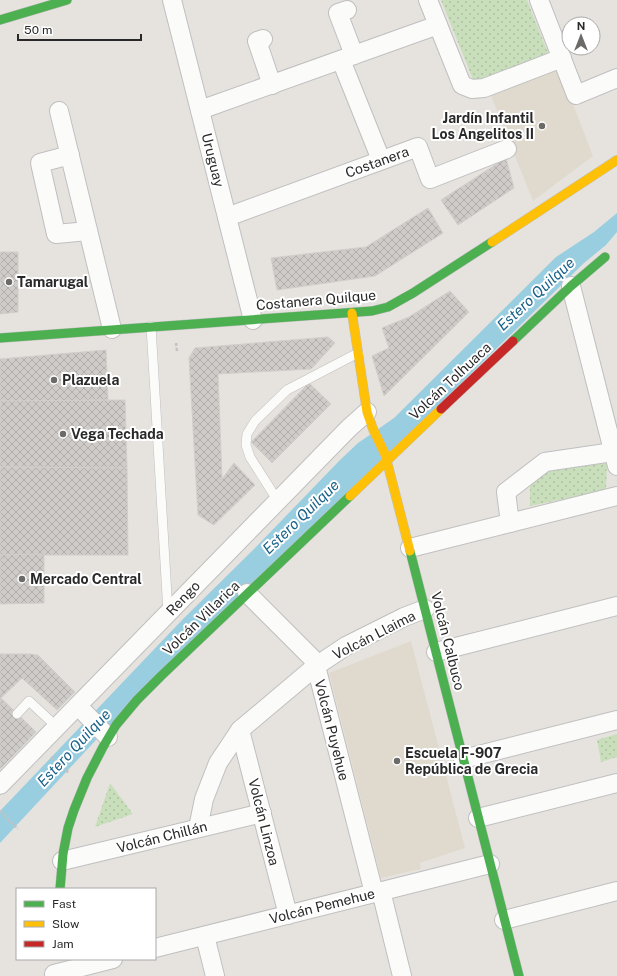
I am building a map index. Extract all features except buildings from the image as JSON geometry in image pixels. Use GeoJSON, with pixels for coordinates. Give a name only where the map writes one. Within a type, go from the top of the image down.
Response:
{"type":"FeatureCollection","features":[{"type":"Feature","properties":{"kind":"street"},"geometry":{"type":"LineString","coordinates":[[0,20],[67,0]]}},
{"type":"Feature","properties":{"kind":"street","name":"Uruguay"},"geometry":{"type":"LineString","coordinates":[[172,0],[253,320]]}},
{"type":"Feature","properties":{"kind":"street"},"geometry":{"type":"LineString","coordinates":[[428,0],[462,85],[472,89],[484,88],[562,58]]}},
{"type":"Feature","properties":{"kind":"street"},"geometry":{"type":"LineString","coordinates":[[539,0],[576,95],[617,78]]}},
{"type":"Feature","properties":{"kind":"street"},"geometry":{"type":"LineString","coordinates":[[347,10],[338,13],[347,58],[382,160]]}},
{"type":"Feature","properties":{"kind":"street"},"geometry":{"type":"LineString","coordinates":[[200,110],[438,25]]}},
{"type":"Feature","properties":{"kind":"street"},"geometry":{"type":"LineString","coordinates":[[263,38],[257,41],[272,85]]}},
{"type":"Feature","properties":{"kind":"street"},"geometry":{"type":"LineString","coordinates":[[59,111],[112,329]]}},
{"type":"Feature","properties":{"kind":"street","name":"Costanera"},"geometry":{"type":"LineString","coordinates":[[227,217],[418,147],[430,179],[507,149]]}},
{"type":"Feature","properties":{"kind":"street"},"geometry":{"type":"LineString","coordinates":[[70,155],[40,163],[56,234],[88,231]]}},
{"type":"Feature","properties":{"kind":"street","name":"Costanera Quilque"},"geometry":{"type":"LineString","coordinates":[[0,338],[151,326],[352,313],[388,307],[407,297],[617,160]]}},
{"type":"Feature","properties":{"kind":"street","name":"Volcán Tolhuaca"},"geometry":{"type":"LineString","coordinates":[[386,458],[571,286],[605,257]]}},
{"type":"Feature","properties":{"kind":"street"},"geometry":{"type":"LineString","coordinates":[[510,523],[506,492],[545,462],[615,459],[571,286]]}},
{"type":"Feature","properties":{"kind":"street","name":"Volcán Calbuco"},"geometry":{"type":"LineString","coordinates":[[352,313],[367,412],[386,458],[519,976]]}},
{"type":"Feature","properties":{"kind":"street","name":"Rengo"},"geometry":{"type":"LineString","coordinates":[[0,785],[57,726],[82,710],[168,613],[349,428],[367,412]]}},
{"type":"Feature","properties":{"kind":"street","name":"Volcán Villarica"},"geometry":{"type":"LineString","coordinates":[[60,888],[62,861],[70,821],[106,735],[153,685],[247,592],[386,458]]}},
{"type":"Feature","properties":{"kind":"street"},"geometry":{"type":"LineString","coordinates":[[410,548],[617,496]]}},
{"type":"Feature","properties":{"kind":"street","name":"Volcán Puyehue"},"geometry":{"type":"LineString","coordinates":[[247,592],[312,658],[316,666],[377,892],[402,976]]}},
{"type":"Feature","properties":{"kind":"street"},"geometry":{"type":"LineString","coordinates":[[436,652],[617,606]]}},
{"type":"Feature","properties":{"kind":"street","name":"Volcán Llaima"},"geometry":{"type":"LineString","coordinates":[[198,828],[204,799],[218,763],[240,730],[316,666],[346,646],[404,617],[425,609]]}},
{"type":"Feature","properties":{"kind":"street"},"geometry":{"type":"LineString","coordinates":[[82,710],[106,735]]}},
{"type":"Feature","properties":{"kind":"street"},"geometry":{"type":"LineString","coordinates":[[464,759],[617,720]]}},
{"type":"Feature","properties":{"kind":"street","name":"Volcán Linzoa"},"geometry":{"type":"LineString","coordinates":[[240,730],[288,915]]}},
{"type":"Feature","properties":{"kind":"street"},"geometry":{"type":"LineString","coordinates":[[478,818],[617,783]]}},
{"type":"Feature","properties":{"kind":"street","name":"Volcán Chillán"},"geometry":{"type":"LineString","coordinates":[[62,861],[262,813]]}},
{"type":"Feature","properties":{"kind":"street","name":"Volcán Pemehue"},"geometry":{"type":"LineString","coordinates":[[156,948],[490,864]]}},
{"type":"Feature","properties":{"kind":"street"},"geometry":{"type":"LineString","coordinates":[[504,920],[617,891]]}},
{"type":"Feature","properties":{"kind":"street"},"geometry":{"type":"LineString","coordinates":[[205,936],[215,976]]}},
{"type":"Feature","properties":{"kind":"street"},"geometry":{"type":"LineString","coordinates":[[54,970],[108,960]]}},
{"type":"Feature","properties":{"kind":"lane"},"geometry":{"type":"LineString","coordinates":[[151,326],[168,613]]}},
{"type":"Feature","properties":{"kind":"lane"},"geometry":{"type":"LineString","coordinates":[[278,501],[250,457],[246,445],[247,434],[255,421],[287,390],[358,354]]}},
{"type":"Feature","properties":{"kind":"lane"},"geometry":{"type":"LineString","coordinates":[[17,714],[29,701],[57,726]]}},
{"type":"Feature","properties":{"kind":"path"},"geometry":{"type":"LineString","coordinates":[[49,755],[70,774]]}},
{"type":"Feature","properties":{"kind":"path"},"geometry":{"type":"LineString","coordinates":[[0,811],[18,829]]}},
{"type":"Feature","properties":{"kind":"shaded area","name":"Jardín Infantil Los Angelitos II"},"geometry":{"type":"Polygon","coordinates":[[[559,68],[593,156],[533,201],[491,96],[559,68]]]}},
{"type":"Feature","properties":{"kind":"shaded area","name":"Escuela F-907 República de Grecia"},"geometry":{"type":"Polygon","coordinates":[[[411,641],[465,848],[420,863],[421,869],[381,878],[329,673],[411,641]]]}},
{"type":"Feature","properties":{"kind":"green space"},"geometry":{"type":"Polygon","coordinates":[[[441,0],[527,0],[548,53],[474,82],[441,0]]]}},
{"type":"Feature","properties":{"kind":"green space"},"geometry":{"type":"Polygon","coordinates":[[[607,461],[606,490],[530,506],[530,486],[551,467],[607,461]]]}},
{"type":"Feature","properties":{"kind":"green space"},"geometry":{"type":"Polygon","coordinates":[[[617,734],[617,757],[601,762],[597,740],[617,734]]]}},
{"type":"Feature","properties":{"kind":"green space"},"geometry":{"type":"Polygon","coordinates":[[[110,783],[133,814],[95,827],[110,783]]]}},
{"type":"Feature","properties":{"kind":"water","name":"Estero Quilque"},"geometry":{"type":"Polygon","coordinates":[[[617,213],[617,232],[606,245],[584,263],[96,740],[0,843],[0,811],[182,620],[255,548],[340,460],[358,443],[394,418],[556,257],[594,232],[617,213]]]}},
{"type":"Feature","properties":{"kind":"traffic: fast"},"geometry":{"type":"LineString","coordinates":[[0,20],[67,0]]}},
{"type":"Feature","properties":{"kind":"traffic: fast"},"geometry":{"type":"LineString","coordinates":[[0,338],[372,311],[388,307],[413,293],[492,242]]}},
{"type":"Feature","properties":{"kind":"traffic: fast"},"geometry":{"type":"LineString","coordinates":[[513,341],[571,286],[605,257]]}},
{"type":"Feature","properties":{"kind":"traffic: fast"},"geometry":{"type":"LineString","coordinates":[[60,888],[63,854],[68,828],[74,810],[87,778],[116,725],[137,700],[161,676],[350,496]]}},
{"type":"Feature","properties":{"kind":"traffic: fast"},"geometry":{"type":"LineString","coordinates":[[410,551],[519,976]]}},
{"type":"Feature","properties":{"kind":"traffic: slow"},"geometry":{"type":"LineString","coordinates":[[492,242],[617,160]]}},
{"type":"Feature","properties":{"kind":"traffic: slow"},"geometry":{"type":"LineString","coordinates":[[352,313],[367,412],[385,454],[410,551]]}},
{"type":"Feature","properties":{"kind":"traffic: slow"},"geometry":{"type":"LineString","coordinates":[[350,496],[441,409]]}},
{"type":"Feature","properties":{"kind":"traffic: jam"},"geometry":{"type":"LineString","coordinates":[[441,409],[513,341]]}},
{"type":"Feature","properties":{"kind":"place","name":"Jardín Infantil Los Angelitos II"},"geometry":{"type":"Point","coordinates":[542,126]}},
{"type":"Feature","properties":{"kind":"place","name":"Tamarugal"},"geometry":{"type":"Point","coordinates":[9,282]}},
{"type":"Feature","properties":{"kind":"place","name":"Plazuela"},"geometry":{"type":"Point","coordinates":[54,380]}},
{"type":"Feature","properties":{"kind":"place","name":"Vega Techada"},"geometry":{"type":"Point","coordinates":[63,434]}},
{"type":"Feature","properties":{"kind":"place","name":"Mercado Central"},"geometry":{"type":"Point","coordinates":[22,579]}},
{"type":"Feature","properties":{"kind":"place","name":"Escuela F-907 República de Grecia"},"geometry":{"type":"Point","coordinates":[397,761]}}]}
